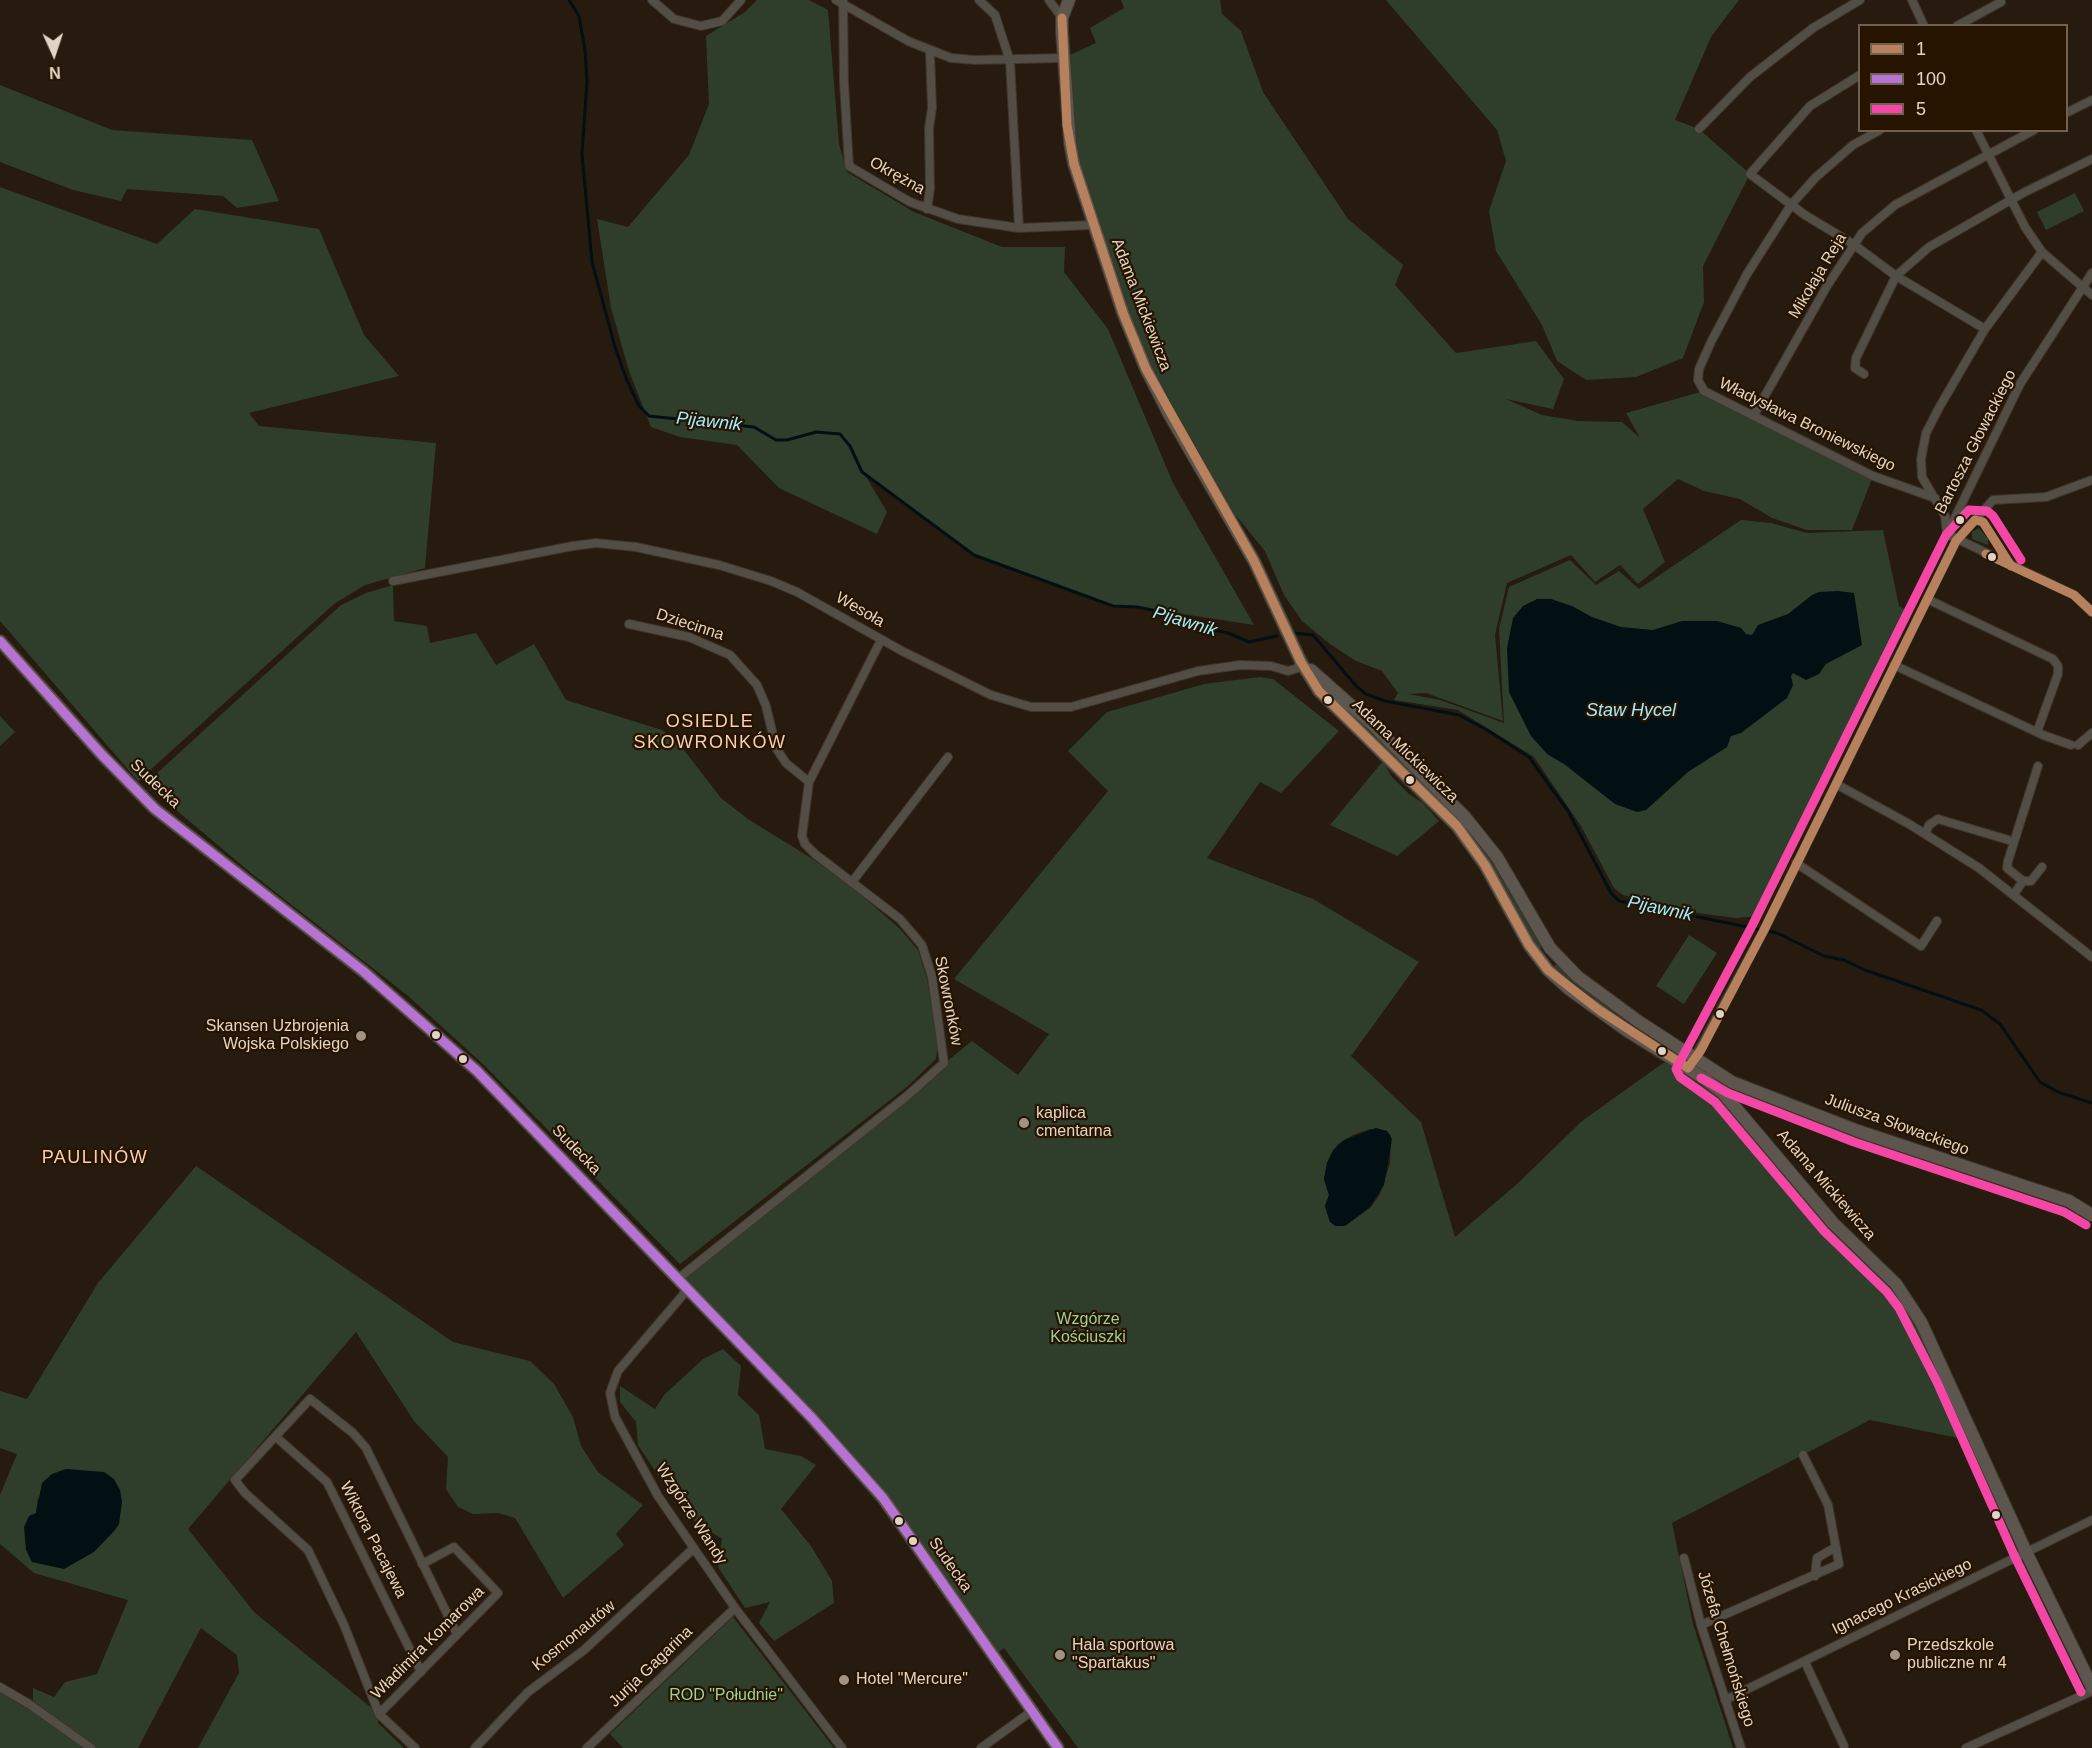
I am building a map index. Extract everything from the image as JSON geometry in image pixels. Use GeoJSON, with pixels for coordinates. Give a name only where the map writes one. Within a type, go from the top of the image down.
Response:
{"type":"FeatureCollection","features":[{"type":"Feature","properties":{"kind":"street"},"geometry":{"type":"LineString","coordinates":[[652,0],[674,19],[700,26],[722,21],[741,0]]}},
{"type":"Feature","properties":{"kind":"street"},"geometry":{"type":"LineString","coordinates":[[979,0],[995,15],[1010,60],[1019,228]]}},
{"type":"Feature","properties":{"kind":"street"},"geometry":{"type":"LineString","coordinates":[[1049,0],[1062,18]]}},
{"type":"Feature","properties":{"kind":"street","name":"Adama Mickiewicza"},"geometry":{"type":"LineString","coordinates":[[1069,0],[1062,18],[1070,143],[1093,225],[1123,313],[1146,369],[1205,478],[1254,561],[1301,662],[1319,691],[1456,826],[1485,865],[1529,945],[1548,970],[1569,989],[1629,1032],[1691,1064],[1723,1094],[1833,1223],[1896,1284],[1909,1302],[1948,1377],[2026,1552],[2092,1689]]}},
{"type":"Feature","properties":{"kind":"street"},"geometry":{"type":"LineString","coordinates":[[1699,129],[1750,76],[1813,28],[1860,0]]}},
{"type":"Feature","properties":{"kind":"street"},"geometry":{"type":"LineString","coordinates":[[1912,0],[1923,24]]}},
{"type":"Feature","properties":{"kind":"street","name":"Okrężna"},"geometry":{"type":"LineString","coordinates":[[840,1],[930,52],[959,59],[1063,58]]}},
{"type":"Feature","properties":{"kind":"street","name":"Okrężna"},"geometry":{"type":"LineString","coordinates":[[840,1],[849,166],[910,202],[958,219],[1019,228],[1093,225]]}},
{"type":"Feature","properties":{"kind":"street"},"geometry":{"type":"LineString","coordinates":[[1961,24],[2001,2]]}},
{"type":"Feature","properties":{"kind":"street"},"geometry":{"type":"LineString","coordinates":[[927,209],[930,189],[929,128],[932,108],[930,52]]}},
{"type":"Feature","properties":{"kind":"street"},"geometry":{"type":"LineString","coordinates":[[1858,76],[1810,106],[1750,174],[1791,205],[1853,244],[1896,276],[1985,329]]}},
{"type":"Feature","properties":{"kind":"street"},"geometry":{"type":"LineString","coordinates":[[2068,112],[2092,100]]}},
{"type":"Feature","properties":{"kind":"street","name":"Władysława Broniewskiego"},"geometry":{"type":"LineString","coordinates":[[1876,132],[1852,145],[1815,178],[1791,205],[1747,274],[1700,369],[1698,380],[1704,391],[1873,476],[1935,498]]}},
{"type":"Feature","properties":{"kind":"street"},"geometry":{"type":"LineString","coordinates":[[1977,132],[2012,201],[2042,252],[2092,295]]}},
{"type":"Feature","properties":{"kind":"street","name":"Mikołaja Reja"},"geometry":{"type":"LineString","coordinates":[[1754,415],[1853,244],[1876,220],[1895,205],[2030,132]]}},
{"type":"Feature","properties":{"kind":"street"},"geometry":{"type":"LineString","coordinates":[[1864,374],[1855,368],[1856,358],[1896,276],[1929,247],[2092,159]]}},
{"type":"Feature","properties":{"kind":"street"},"geometry":{"type":"LineString","coordinates":[[2042,252],[1985,329],[1926,433],[1920,459],[1922,477],[1945,516],[1947,534],[1956,541],[2074,595],[2092,612]]}},
{"type":"Feature","properties":{"kind":"street","name":"Bartosza Głowackiego"},"geometry":{"type":"LineString","coordinates":[[1947,534],[2020,384],[2092,273]]}},
{"type":"Feature","properties":{"kind":"street","name":"Bartosza Głowackiego"},"geometry":{"type":"LineString","coordinates":[[1691,1064],[1764,930],[1956,541],[1994,500],[2046,497],[2092,480]]}},
{"type":"Feature","properties":{"kind":"street","name":"Wesoła"},"geometry":{"type":"LineString","coordinates":[[393,581],[573,546],[596,543],[636,547],[719,564],[771,581],[797,592],[881,640],[991,696],[1031,707],[1071,707],[1198,671],[1240,665],[1271,666],[1288,670],[1298,668],[1301,662]]}},
{"type":"Feature","properties":{"kind":"street"},"geometry":{"type":"LineString","coordinates":[[1927,599],[2053,659],[2058,666],[2058,675],[2037,732]]}},
{"type":"Feature","properties":{"kind":"street","name":"Dziecinna"},"geometry":{"type":"LineString","coordinates":[[629,624],[689,637],[730,655],[757,685],[766,706],[776,748],[786,763],[809,782]]}},
{"type":"Feature","properties":{"kind":"street","name":"Sudecka"},"geometry":{"type":"LineString","coordinates":[[0,640],[102,755],[155,809],[398,1000],[477,1071],[679,1278],[842,1449],[883,1498],[1058,1748]]}},
{"type":"Feature","properties":{"kind":"street","name":"Skowronków"},"geometry":{"type":"LineString","coordinates":[[679,1278],[907,1096],[944,1063],[932,977],[922,945],[900,919],[805,844],[802,828],[809,782],[881,640]]}},
{"type":"Feature","properties":{"kind":"street"},"geometry":{"type":"LineString","coordinates":[[1894,665],[2037,732],[2075,745],[2092,733]]}},
{"type":"Feature","properties":{"kind":"street"},"geometry":{"type":"LineString","coordinates":[[852,882],[948,757]]}},
{"type":"Feature","properties":{"kind":"street"},"geometry":{"type":"LineString","coordinates":[[2038,766],[2012,841],[2007,868],[2023,881],[2031,881],[2042,867]]}},
{"type":"Feature","properties":{"kind":"street"},"geometry":{"type":"LineString","coordinates":[[1836,784],[1925,834],[2014,894],[2092,957]]}},
{"type":"Feature","properties":{"kind":"street"},"geometry":{"type":"LineString","coordinates":[[1925,834],[1929,825],[1938,819],[2012,841]]}},
{"type":"Feature","properties":{"kind":"street"},"geometry":{"type":"LineString","coordinates":[[1796,863],[1921,946],[1937,921]]}},
{"type":"Feature","properties":{"kind":"street"},"geometry":{"type":"LineString","coordinates":[[2014,894],[2023,881]]}},
{"type":"Feature","properties":{"kind":"street","name":"Juliusza Słowackiego"},"geometry":{"type":"LineString","coordinates":[[1691,1064],[1858,1131],[2069,1201],[2092,1215]]}},
{"type":"Feature","properties":{"kind":"street"},"geometry":{"type":"LineString","coordinates":[[1723,1094],[1723,1084],[1732,1082]]}},
{"type":"Feature","properties":{"kind":"street","name":"Wzgórze Wandy"},"geometry":{"type":"LineString","coordinates":[[688,1289],[618,1371],[610,1394],[619,1427],[657,1496],[735,1608],[842,1748]]}},
{"type":"Feature","properties":{"kind":"street"},"geometry":{"type":"LineString","coordinates":[[415,1748],[379,1714],[344,1625],[308,1550],[245,1493],[235,1480],[310,1399],[353,1433],[366,1448],[457,1634]]}},
{"type":"Feature","properties":{"kind":"street","name":"Wiktora Pacajewa"},"geometry":{"type":"LineString","coordinates":[[276,1437],[327,1482],[421,1672]]}},
{"type":"Feature","properties":{"kind":"street"},"geometry":{"type":"LineString","coordinates":[[1701,1625],[1839,1564],[1828,1505],[1803,1455]]}},
{"type":"Feature","properties":{"kind":"street","name":"Ignacego Krasickiego"},"geometry":{"type":"LineString","coordinates":[[1725,1700],[2092,1520]]}},
{"type":"Feature","properties":{"kind":"street"},"geometry":{"type":"LineString","coordinates":[[1815,1576],[1817,1558],[1836,1546]]}},
{"type":"Feature","properties":{"kind":"street","name":"Władimira Komarowa"},"geometry":{"type":"LineString","coordinates":[[379,1714],[498,1593],[454,1547],[422,1564]]}},
{"type":"Feature","properties":{"kind":"street","name":"Kosmonautów"},"geometry":{"type":"LineString","coordinates":[[475,1748],[528,1692],[592,1643],[694,1548]]}},
{"type":"Feature","properties":{"kind":"street","name":"Józefa Chełmońskiego"},"geometry":{"type":"LineString","coordinates":[[1684,1558],[1701,1625],[1741,1748]]}},
{"type":"Feature","properties":{"kind":"street","name":"Jurija Gagarina"},"geometry":{"type":"LineString","coordinates":[[587,1748],[735,1608]]}},
{"type":"Feature","properties":{"kind":"street"},"geometry":{"type":"LineString","coordinates":[[1805,1662],[1845,1746]]}},
{"type":"Feature","properties":{"kind":"street"},"geometry":{"type":"LineString","coordinates":[[0,1687],[29,1704],[91,1748]]}},
{"type":"Feature","properties":{"kind":"street"},"geometry":{"type":"LineString","coordinates":[[1966,1748],[2092,1689]]}},
{"type":"Feature","properties":{"kind":"street"},"geometry":{"type":"LineString","coordinates":[[981,1748],[1032,1711]]}},
{"type":"Feature","properties":{"kind":"green space"},"geometry":{"type":"Polygon","coordinates":[[[757,0],[809,0],[828,10],[839,144],[847,172],[914,212],[1002,247],[1065,247],[1064,272],[1108,329],[1173,483],[1254,625],[1137,607],[1113,606],[974,555],[862,470],[887,512],[877,534],[779,488],[737,445],[680,437],[651,427],[629,371],[611,308],[597,219],[628,227],[689,155],[709,104],[706,36],[745,12],[757,0]]]}},
{"type":"Feature","properties":{"kind":"green space"},"geometry":{"type":"Polygon","coordinates":[[[1121,0],[1220,0],[1222,14],[1241,31],[1263,92],[1348,219],[1403,265],[1395,285],[1456,353],[1536,341],[1564,379],[1553,409],[1506,399],[1542,415],[1578,421],[1622,422],[1640,438],[1626,413],[1704,391],[1873,476],[1852,530],[1807,530],[1772,518],[1740,499],[1704,491],[1678,479],[1643,509],[1665,562],[1638,584],[1620,565],[1595,582],[1571,555],[1507,583],[1495,635],[1503,721],[1426,693],[1408,694],[1440,700],[1504,723],[1499,629],[1509,587],[1570,560],[1596,585],[1619,571],[1639,589],[1741,520],[1771,523],[1807,533],[1883,530],[1899,606],[1911,613],[1761,916],[1736,918],[1690,912],[1623,895],[1614,888],[1581,826],[1534,757],[1458,710],[1394,700],[1398,693],[1382,671],[1356,661],[1330,644],[1302,621],[1284,595],[1265,551],[1205,478],[1146,369],[1074,164],[1063,58],[1096,43],[1090,28],[1124,8],[1121,0]]]}},
{"type":"Feature","properties":{"kind":"green space"},"geometry":{"type":"Polygon","coordinates":[[[1386,0],[1739,0],[1711,37],[1675,120],[1699,129],[1750,174],[1703,266],[1704,302],[1683,358],[1636,377],[1586,380],[1557,361],[1542,325],[1496,251],[1489,211],[1506,161],[1497,130],[1386,0]]]}},
{"type":"Feature","properties":{"kind":"green space"},"geometry":{"type":"Polygon","coordinates":[[[0,85],[112,130],[252,140],[279,201],[237,208],[223,196],[127,189],[121,201],[73,190],[0,162],[0,85]]]}},
{"type":"Feature","properties":{"kind":"green space"},"geometry":{"type":"Polygon","coordinates":[[[0,187],[157,244],[195,209],[319,229],[364,335],[399,376],[249,413],[259,426],[436,443],[425,568],[365,585],[334,604],[138,781],[0,621],[0,187]]]}},
{"type":"Feature","properties":{"kind":"green space"},"geometry":{"type":"Polygon","coordinates":[[[2075,193],[2084,211],[2046,230],[2037,212],[2075,193]]]}},
{"type":"Feature","properties":{"kind":"green space"},"geometry":{"type":"Polygon","coordinates":[[[1979,528],[1988,539],[1988,545],[1972,539],[1972,532],[1979,528]]]}},
{"type":"Feature","properties":{"kind":"green space"},"geometry":{"type":"Polygon","coordinates":[[[393,585],[394,621],[427,626],[430,643],[476,633],[496,665],[534,644],[566,700],[662,730],[677,741],[721,798],[748,819],[851,886],[900,929],[918,950],[927,979],[938,1044],[936,1059],[908,1086],[680,1264],[484,1065],[407,995],[251,873],[150,788],[155,775],[341,605],[366,593],[393,585]]]}},
{"type":"Feature","properties":{"kind":"green space","name":"Wzgórze Kościuszki"},"geometry":{"type":"Polygon","coordinates":[[[1260,677],[1273,679],[1339,731],[1281,793],[1260,782],[1207,858],[1313,899],[1419,962],[1351,1056],[1421,1122],[1455,1237],[1517,1184],[1582,1121],[1663,1063],[1676,1061],[1715,1094],[1896,1284],[1978,1442],[1870,1420],[1672,1523],[1693,1624],[1733,1748],[1078,1748],[1004,1648],[994,1656],[897,1518],[679,1278],[972,1041],[1018,1075],[1049,1034],[954,979],[1108,791],[1068,751],[1107,712],[1204,684],[1260,677]],[[1370,1129],[1338,1144],[1327,1163],[1324,1179],[1329,1195],[1325,1206],[1330,1222],[1345,1226],[1371,1207],[1380,1194],[1390,1163],[1391,1136],[1387,1131],[1370,1129]]]}},
{"type":"Feature","properties":{"kind":"green space"},"geometry":{"type":"Polygon","coordinates":[[[0,716],[15,732],[0,746],[0,716]]]}},
{"type":"Feature","properties":{"kind":"green space"},"geometry":{"type":"Polygon","coordinates":[[[1383,761],[1392,777],[1409,794],[1423,803],[1439,821],[1397,856],[1330,825],[1383,761]]]}},
{"type":"Feature","properties":{"kind":"green space"},"geometry":{"type":"Polygon","coordinates":[[[1444,801],[1486,849],[1541,944],[1541,949],[1538,950],[1441,804],[1444,801]]]}},
{"type":"Feature","properties":{"kind":"green space"},"geometry":{"type":"Polygon","coordinates":[[[1689,935],[1717,953],[1684,1004],[1656,986],[1689,935]]]}},
{"type":"Feature","properties":{"kind":"green space"},"geometry":{"type":"Polygon","coordinates":[[[1558,963],[1678,1054],[1676,1057],[1574,987],[1552,968],[1558,963]]]}},
{"type":"Feature","properties":{"kind":"green space"},"geometry":{"type":"Polygon","coordinates":[[[196,1166],[453,1342],[530,1361],[554,1384],[573,1417],[581,1446],[598,1472],[643,1505],[616,1534],[624,1545],[563,1598],[515,1518],[498,1513],[473,1514],[458,1507],[446,1489],[448,1457],[414,1421],[356,1332],[188,1529],[254,1612],[379,1714],[378,1723],[404,1748],[198,1748],[239,1673],[237,1655],[201,1628],[138,1748],[95,1748],[33,1701],[33,1688],[54,1697],[65,1682],[97,1674],[128,1600],[34,1573],[0,1544],[0,1495],[17,1454],[0,1448],[0,1391],[27,1399],[98,1283],[196,1166]],[[38,1495],[36,1513],[51,1568],[38,1495]]]}},
{"type":"Feature","properties":{"kind":"green space"},"geometry":{"type":"Polygon","coordinates":[[[723,1349],[741,1366],[738,1395],[759,1415],[765,1449],[801,1456],[816,1465],[781,1509],[811,1546],[832,1581],[834,1603],[774,1641],[759,1623],[770,1602],[745,1608],[718,1567],[722,1539],[692,1519],[663,1483],[638,1445],[636,1422],[620,1402],[620,1386],[655,1409],[664,1395],[703,1359],[723,1349]]]}},
{"type":"Feature","properties":{"kind":"green space","name":"ROD \"Południe\""},"geometry":{"type":"Polygon","coordinates":[[[733,1617],[834,1748],[623,1748],[610,1734],[733,1617]]]}},
{"type":"Feature","properties":{"kind":"green space"},"geometry":{"type":"Polygon","coordinates":[[[0,1692],[47,1720],[84,1748],[0,1748],[0,1692]]]}},
{"type":"Feature","properties":{"kind":"water","name":"Staw Hycel"},"geometry":{"type":"Polygon","coordinates":[[[1819,592],[1854,593],[1862,645],[1826,664],[1819,674],[1806,680],[1793,673],[1791,676],[1793,685],[1787,698],[1741,733],[1731,736],[1727,747],[1688,772],[1646,810],[1637,812],[1615,804],[1564,764],[1547,754],[1531,736],[1509,692],[1507,648],[1513,618],[1523,606],[1537,599],[1551,599],[1572,606],[1592,617],[1621,627],[1653,630],[1682,621],[1717,621],[1741,628],[1746,634],[1752,635],[1758,625],[1788,614],[1812,595],[1819,592]]]}},
{"type":"Feature","properties":{"kind":"water"},"geometry":{"type":"Polygon","coordinates":[[[1376,1128],[1387,1131],[1392,1139],[1384,1185],[1370,1207],[1345,1226],[1335,1226],[1330,1222],[1325,1206],[1329,1195],[1324,1179],[1327,1163],[1333,1150],[1344,1140],[1376,1128]]]}},
{"type":"Feature","properties":{"kind":"water"},"geometry":{"type":"Polygon","coordinates":[[[66,1469],[104,1472],[114,1479],[120,1490],[122,1502],[119,1524],[115,1530],[94,1552],[64,1569],[32,1562],[26,1550],[24,1527],[29,1516],[36,1513],[42,1483],[52,1474],[66,1469]]]}},
{"type":"Feature","properties":{"kind":"waterway","name":"Pijawnik"},"geometry":{"type":"LineString","coordinates":[[569,0],[579,16],[585,50],[587,81],[582,154],[592,262],[615,347],[626,378],[639,406],[649,416],[754,427],[776,440],[787,440],[816,432],[840,434],[850,446],[862,472],[974,555],[1113,606],[1137,607],[1163,612],[1191,625],[1228,633],[1249,642],[1277,636]]}},
{"type":"Feature","properties":{"kind":"waterway","name":"Pijawnik"},"geometry":{"type":"LineString","coordinates":[[1294,633],[1313,635],[1357,687],[1366,694],[1385,701],[1459,715],[1529,757],[1568,811],[1611,893],[1619,901],[1777,933],[1824,956],[1844,960],[1865,970],[1981,1010],[2000,1024],[2040,1082],[2058,1092],[2092,1103]]}},
{"type":"Feature","properties":{"kind":"transit line","name":"1"},"geometry":{"type":"LineString","coordinates":[[1062,18],[1067,125],[1074,164],[1123,313],[1146,369],[1254,561],[1301,662],[1319,691],[1457,826],[1485,865],[1529,945],[1548,970],[1599,1010],[1688,1068],[1701,1050],[1763,932],[1956,541],[1975,520],[1983,522],[2011,566]]}},
{"type":"Feature","properties":{"kind":"transit line","name":"5"},"geometry":{"type":"LineString","coordinates":[[2021,560],[1993,516],[1987,511],[1969,510],[1946,535],[1752,926],[1676,1069],[1680,1077],[1715,1102],[1824,1231],[1887,1292],[1899,1308],[1937,1382],[2015,1557],[2081,1692]]}},
{"type":"Feature","properties":{"kind":"transit line","name":"1"},"geometry":{"type":"LineString","coordinates":[[1986,554],[2074,595],[2092,612]]}},
{"type":"Feature","properties":{"kind":"transit line","name":"100"},"geometry":{"type":"LineString","coordinates":[[0,641],[102,755],[155,809],[363,971],[477,1071],[812,1418],[883,1498],[1058,1748]]}},
{"type":"Feature","properties":{"kind":"transit line","name":"5"},"geometry":{"type":"LineString","coordinates":[[1701,1078],[1728,1093],[1854,1142],[2064,1212],[2086,1225]]}},
{"type":"Feature","properties":{"kind":"place","name":"Skansen Uzbrojenia Wojska Polskiego"},"geometry":{"type":"Point","coordinates":[361,1036]}},
{"type":"Feature","properties":{"kind":"place","name":"kaplica cmentarna"},"geometry":{"type":"Point","coordinates":[1024,1123]}},
{"type":"Feature","properties":{"kind":"place","name":"Hala sportowa \"Spartakus\""},"geometry":{"type":"Point","coordinates":[1060,1655]}},
{"type":"Feature","properties":{"kind":"place","name":"Przedszkole publiczne nr 4"},"geometry":{"type":"Point","coordinates":[1895,1655]}},
{"type":"Feature","properties":{"kind":"place","name":"Hotel \"Mercure\""},"geometry":{"type":"Point","coordinates":[844,1680]}},
{"type":"Feature","properties":{"kind":"district","name":"OSIEDLE SKOWRONKÓW"},"geometry":{"type":"Point","coordinates":[710,732]}},
{"type":"Feature","properties":{"kind":"district","name":"PAULINÓW"},"geometry":{"type":"Point","coordinates":[95,1158]}}]}
